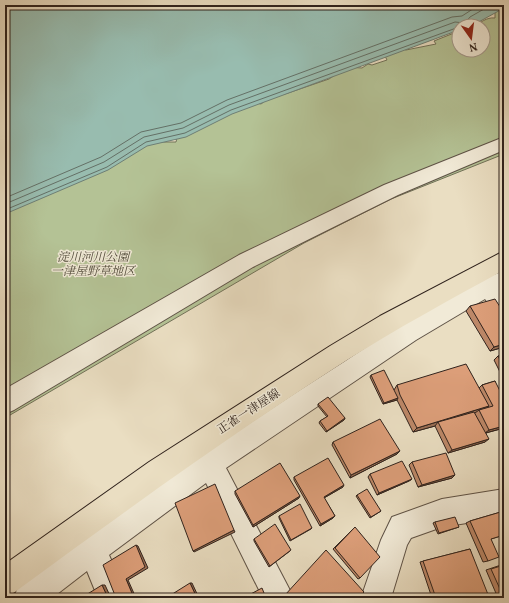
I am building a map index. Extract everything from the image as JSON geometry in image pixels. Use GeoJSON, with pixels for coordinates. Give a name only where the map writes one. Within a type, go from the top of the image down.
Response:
{"type":"FeatureCollection","features":[{"type":"Feature","properties":{"kind":"main road","name":"正雀一津屋線"},"geometry":{"type":"LineString","coordinates":[[5,582],[158,471],[338,353],[432,298],[504,260]]}},
{"type":"Feature","properties":{"kind":"street"},"geometry":{"type":"LineString","coordinates":[[5,402],[246,260],[391,190],[504,143]]}},
{"type":"Feature","properties":{"kind":"street"},"geometry":{"type":"LineString","coordinates":[[28,598],[210,464],[327,385],[435,316],[496,283],[504,307]]}},
{"type":"Feature","properties":{"kind":"street"},"geometry":{"type":"LineString","coordinates":[[210,464],[279,598]]}},
{"type":"Feature","properties":{"kind":"street"},"geometry":{"type":"LineString","coordinates":[[376,598],[395,540],[402,527],[442,513],[504,503]]}},
{"type":"Feature","properties":{"kind":"street"},"geometry":{"type":"LineString","coordinates":[[92,550],[113,598]]}},
{"type":"Feature","properties":{"kind":"green space","name":"淀川河川公園 一津屋野草地区"},"geometry":{"type":"Polygon","coordinates":[[[504,7],[504,154],[391,199],[304,243],[5,418],[5,209],[151,142],[176,142],[178,133],[253,102],[261,104],[269,98],[329,79],[347,67],[362,68],[368,64],[372,65],[387,60],[385,56],[397,47],[406,50],[436,44],[434,41],[451,34],[451,58],[491,58],[491,18],[495,18],[495,11],[504,7]]]}},
{"type":"Feature","properties":{"kind":"water"},"geometry":{"type":"Polygon","coordinates":[[[5,5],[504,5],[504,8],[486,18],[451,18],[451,33],[232,114],[186,137],[147,146],[108,170],[5,214],[5,5]]]}},
{"type":"Feature","properties":{"kind":"building"},"geometry":{"type":"Polygon","coordinates":[[[495,299],[504,313],[504,344],[494,347],[470,306],[495,299]]]}},
{"type":"Feature","properties":{"kind":"building"},"geometry":{"type":"Polygon","coordinates":[[[504,355],[504,368],[498,356],[504,355]]]}},
{"type":"Feature","properties":{"kind":"building"},"geometry":{"type":"Polygon","coordinates":[[[466,364],[489,406],[417,428],[400,395],[397,385],[466,364]]]}},
{"type":"Feature","properties":{"kind":"building"},"geometry":{"type":"Polygon","coordinates":[[[384,370],[398,398],[384,403],[371,375],[384,370]]]}},
{"type":"Feature","properties":{"kind":"building"},"geometry":{"type":"Polygon","coordinates":[[[495,381],[504,399],[504,426],[489,430],[479,410],[493,406],[482,385],[495,381]]]}},
{"type":"Feature","properties":{"kind":"building"},"geometry":{"type":"Polygon","coordinates":[[[328,397],[345,418],[327,431],[320,421],[328,416],[318,404],[328,397]]]}},
{"type":"Feature","properties":{"kind":"building"},"geometry":{"type":"Polygon","coordinates":[[[474,412],[489,439],[452,450],[438,422],[474,412]]]}},
{"type":"Feature","properties":{"kind":"building"},"geometry":{"type":"Polygon","coordinates":[[[380,419],[400,451],[351,475],[333,442],[380,419]]]}},
{"type":"Feature","properties":{"kind":"building"},"geometry":{"type":"Polygon","coordinates":[[[446,453],[455,475],[422,485],[412,462],[446,453]]]}},
{"type":"Feature","properties":{"kind":"building"},"geometry":{"type":"Polygon","coordinates":[[[328,458],[344,485],[324,497],[335,516],[321,524],[294,477],[328,458]]]}},
{"type":"Feature","properties":{"kind":"building"},"geometry":{"type":"Polygon","coordinates":[[[402,461],[412,479],[379,493],[370,474],[402,461]]]}},
{"type":"Feature","properties":{"kind":"building"},"geometry":{"type":"Polygon","coordinates":[[[280,463],[300,496],[253,525],[235,491],[280,463]]]}},
{"type":"Feature","properties":{"kind":"building"},"geometry":{"type":"Polygon","coordinates":[[[215,484],[234,530],[193,551],[175,503],[215,484]]]}},
{"type":"Feature","properties":{"kind":"building"},"geometry":{"type":"Polygon","coordinates":[[[367,489],[381,511],[371,517],[357,495],[367,489]]]}},
{"type":"Feature","properties":{"kind":"building"},"geometry":{"type":"Polygon","coordinates":[[[300,504],[312,528],[291,540],[279,516],[300,504]]]}},
{"type":"Feature","properties":{"kind":"building"},"geometry":{"type":"Polygon","coordinates":[[[504,511],[504,535],[491,539],[499,557],[488,561],[470,521],[504,511]]]}},
{"type":"Feature","properties":{"kind":"building"},"geometry":{"type":"Polygon","coordinates":[[[455,517],[459,527],[439,533],[435,522],[455,517]]]}},
{"type":"Feature","properties":{"kind":"building"},"geometry":{"type":"Polygon","coordinates":[[[275,524],[291,550],[270,566],[254,539],[275,524]]]}},
{"type":"Feature","properties":{"kind":"building"},"geometry":{"type":"Polygon","coordinates":[[[355,527],[380,557],[360,578],[335,548],[355,527]]]}},
{"type":"Feature","properties":{"kind":"building"},"geometry":{"type":"Polygon","coordinates":[[[136,545],[145,567],[126,579],[134,598],[116,598],[103,565],[136,545]]]}},
{"type":"Feature","properties":{"kind":"building"},"geometry":{"type":"Polygon","coordinates":[[[470,549],[489,597],[436,598],[423,561],[470,549]]]}},
{"type":"Feature","properties":{"kind":"building"},"geometry":{"type":"Polygon","coordinates":[[[326,550],[364,592],[358,598],[287,598],[285,595],[326,550]]]}},
{"type":"Feature","properties":{"kind":"building"},"geometry":{"type":"Polygon","coordinates":[[[504,565],[504,598],[491,569],[504,565]]]}},
{"type":"Feature","properties":{"kind":"building"},"geometry":{"type":"Polygon","coordinates":[[[190,583],[197,598],[166,598],[190,583]]]}},
{"type":"Feature","properties":{"kind":"building"},"geometry":{"type":"Polygon","coordinates":[[[102,585],[108,598],[81,598],[102,585]]]}},
{"type":"Feature","properties":{"kind":"building"},"geometry":{"type":"Polygon","coordinates":[[[262,588],[266,598],[248,598],[247,596],[262,588]]]}}]}
